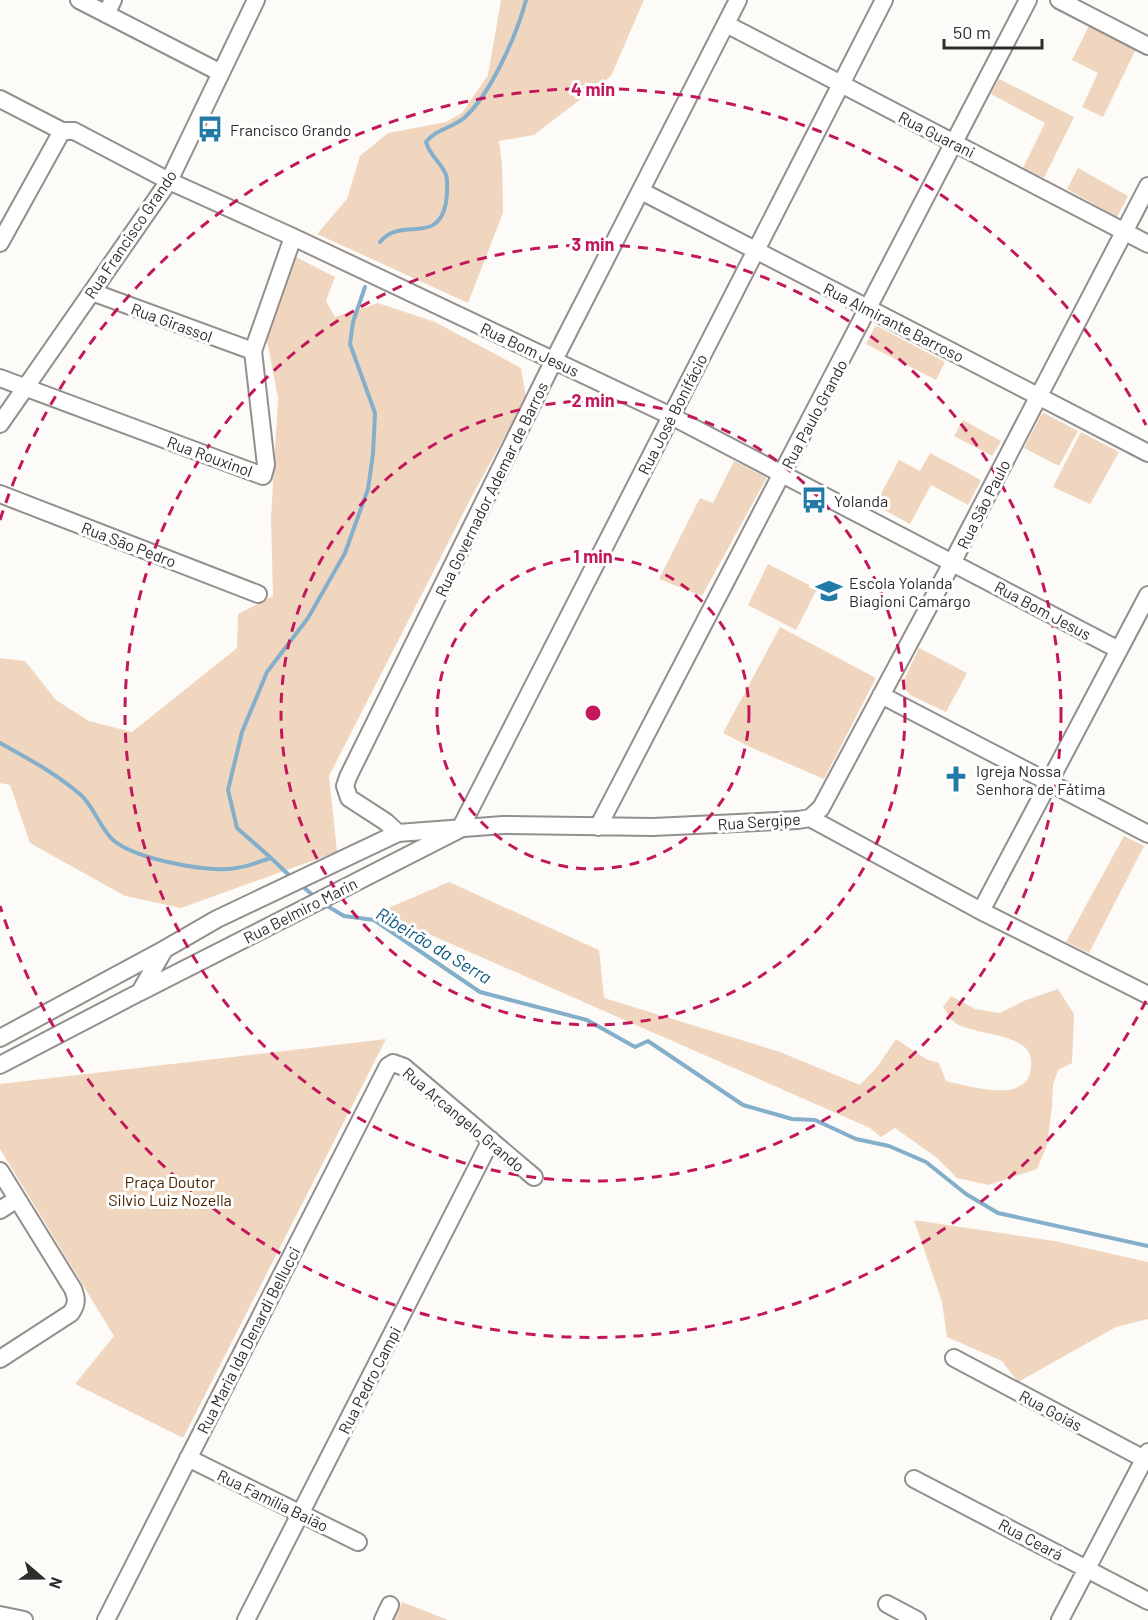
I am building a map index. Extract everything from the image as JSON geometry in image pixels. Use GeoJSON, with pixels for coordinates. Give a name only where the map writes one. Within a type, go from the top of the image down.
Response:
{"type":"FeatureCollection","features":[{"type":"Feature","properties":{"kind":"street"},"geometry":{"type":"LineString","coordinates":[[80,0],[109,7],[221,73]]}},
{"type":"Feature","properties":{"kind":"street","name":"Rua Francisco Grando"},"geometry":{"type":"LineString","coordinates":[[0,424],[170,181],[241,27],[256,0]]}},
{"type":"Feature","properties":{"kind":"street","name":"Rua Governador Ademar de Barros"},"geometry":{"type":"LineString","coordinates":[[398,833],[386,822],[349,798],[345,786],[348,777],[554,360],[738,0]]}},
{"type":"Feature","properties":{"kind":"street","name":"Rua José Bonifácio"},"geometry":{"type":"LineString","coordinates":[[460,829],[884,0]]}},
{"type":"Feature","properties":{"kind":"street","name":"Rua Paulo Grando"},"geometry":{"type":"LineString","coordinates":[[598,827],[1028,0]]}},
{"type":"Feature","properties":{"kind":"street"},"geometry":{"type":"LineString","coordinates":[[1059,0],[1148,46]]}},
{"type":"Feature","properties":{"kind":"street","name":"Rua Guarani"},"geometry":{"type":"LineString","coordinates":[[726,24],[1148,244]]}},
{"type":"Feature","properties":{"kind":"street","name":"Rua Bom Jesus"},"geometry":{"type":"LineString","coordinates":[[0,99],[62,131],[74,131],[170,181],[671,416],[1119,650]]}},
{"type":"Feature","properties":{"kind":"street"},"geometry":{"type":"LineString","coordinates":[[0,241],[62,131]]}},
{"type":"Feature","properties":{"kind":"street","name":"Rua São Paulo"},"geometry":{"type":"LineString","coordinates":[[810,818],[821,807],[952,563],[1148,186]]}},
{"type":"Feature","properties":{"kind":"street","name":"Rua Almirante Barroso"},"geometry":{"type":"LineString","coordinates":[[641,191],[1148,453]]}},
{"type":"Feature","properties":{"kind":"street","name":"Rua Rouxinol"},"geometry":{"type":"LineString","coordinates":[[26,387],[263,476],[266,465],[253,351],[293,237]]}},
{"type":"Feature","properties":{"kind":"street","name":"Rua Girassol"},"geometry":{"type":"LineString","coordinates":[[92,292],[253,351]]}},
{"type":"Feature","properties":{"kind":"street"},"geometry":{"type":"LineString","coordinates":[[0,378],[26,387]]}},
{"type":"Feature","properties":{"kind":"street","name":"Rua São Pedro"},"geometry":{"type":"LineString","coordinates":[[0,494],[258,594]]}},
{"type":"Feature","properties":{"kind":"street"},"geometry":{"type":"LineString","coordinates":[[981,911],[1148,596]]}},
{"type":"Feature","properties":{"kind":"street"},"geometry":{"type":"LineString","coordinates":[[881,695],[1148,834]]}},
{"type":"Feature","properties":{"kind":"street","name":"Rua Sergipe"},"geometry":{"type":"LineString","coordinates":[[398,833],[503,825],[653,827],[810,818],[981,911],[1148,995]]}},
{"type":"Feature","properties":{"kind":"street","name":"Rua Belmiro Marin"},"geometry":{"type":"LineString","coordinates":[[0,1065],[460,829]]}},
{"type":"Feature","properties":{"kind":"street"},"geometry":{"type":"LineString","coordinates":[[0,1038],[217,919],[398,833]]}},
{"type":"Feature","properties":{"kind":"street"},"geometry":{"type":"LineString","coordinates":[[140,992],[165,949]]}},
{"type":"Feature","properties":{"kind":"street","name":"Rua Arcangelo Grando"},"geometry":{"type":"LineString","coordinates":[[393,1063],[404,1067],[534,1177]]}},
{"type":"Feature","properties":{"kind":"street","name":"Rua Maria Ida Denardi Bellucci"},"geometry":{"type":"LineString","coordinates":[[106,1620],[384,1071],[393,1063]]}},
{"type":"Feature","properties":{"kind":"street","name":"Rua Pedro Campi"},"geometry":{"type":"LineString","coordinates":[[246,1620],[491,1140]]}},
{"type":"Feature","properties":{"kind":"street"},"geometry":{"type":"LineString","coordinates":[[0,1171],[74,1289],[76,1305],[71,1313],[0,1359]]}},
{"type":"Feature","properties":{"kind":"street"},"geometry":{"type":"LineString","coordinates":[[0,1210],[17,1199]]}},
{"type":"Feature","properties":{"kind":"street","name":"Rua Goiás"},"geometry":{"type":"LineString","coordinates":[[954,1358],[1147,1457]]}},
{"type":"Feature","properties":{"kind":"street"},"geometry":{"type":"LineString","coordinates":[[1060,1620],[1147,1457]]}},
{"type":"Feature","properties":{"kind":"street","name":"Rua Família Baião"},"geometry":{"type":"LineString","coordinates":[[188,1458],[358,1542]]}},
{"type":"Feature","properties":{"kind":"street","name":"Rua Ceará"},"geometry":{"type":"LineString","coordinates":[[914,1479],[1148,1601]]}},
{"type":"Feature","properties":{"kind":"street"},"geometry":{"type":"LineString","coordinates":[[887,1604],[917,1620]]}},
{"type":"Feature","properties":{"kind":"street"},"geometry":{"type":"LineString","coordinates":[[0,1615],[24,1620]]}},
{"type":"Feature","properties":{"kind":"green space"},"geometry":{"type":"Polygon","coordinates":[[[501,0],[644,0],[611,76],[534,135],[499,141],[503,213],[468,303],[317,234],[347,199],[360,156],[388,133],[446,122],[462,113],[488,75],[501,0]]]}},
{"type":"Feature","properties":{"kind":"green space"},"geometry":{"type":"Polygon","coordinates":[[[1090,24],[1137,47],[1103,117],[1082,107],[1098,73],[1072,60],[1090,24]]]}},
{"type":"Feature","properties":{"kind":"green space"},"geometry":{"type":"Polygon","coordinates":[[[999,79],[1074,117],[1044,178],[1023,168],[1045,123],[991,94],[999,79]]]}},
{"type":"Feature","properties":{"kind":"green space"},"geometry":{"type":"Polygon","coordinates":[[[1078,168],[1128,196],[1117,217],[1067,189],[1078,168]]]}},
{"type":"Feature","properties":{"kind":"green space"},"geometry":{"type":"Polygon","coordinates":[[[296,257],[335,277],[326,301],[335,317],[378,303],[435,322],[521,368],[526,398],[473,494],[329,776],[337,852],[181,908],[125,896],[30,843],[10,785],[0,783],[0,658],[25,661],[56,700],[89,721],[132,732],[237,648],[238,614],[273,596],[271,518],[278,398],[267,340],[296,257]]]}},
{"type":"Feature","properties":{"kind":"green space"},"geometry":{"type":"Polygon","coordinates":[[[877,326],[945,362],[936,380],[866,344],[877,326]]]}},
{"type":"Feature","properties":{"kind":"green space"},"geometry":{"type":"Polygon","coordinates":[[[1044,413],[1078,431],[1059,466],[1024,448],[1044,413]]]}},
{"type":"Feature","properties":{"kind":"green space"},"geometry":{"type":"Polygon","coordinates":[[[963,420],[1001,441],[992,456],[954,436],[963,420]]]}},
{"type":"Feature","properties":{"kind":"green space"},"geometry":{"type":"Polygon","coordinates":[[[1081,432],[1119,452],[1090,504],[1053,487],[1081,432]]]}},
{"type":"Feature","properties":{"kind":"green space"},"geometry":{"type":"Polygon","coordinates":[[[930,453],[981,480],[968,505],[931,485],[910,524],[875,505],[899,460],[920,471],[930,453]]]}},
{"type":"Feature","properties":{"kind":"green space"},"geometry":{"type":"Polygon","coordinates":[[[734,461],[766,479],[702,596],[659,579],[700,498],[713,503],[734,461]]]}},
{"type":"Feature","properties":{"kind":"green space"},"geometry":{"type":"Polygon","coordinates":[[[768,564],[817,589],[796,630],[748,605],[768,564]]]}},
{"type":"Feature","properties":{"kind":"green space"},"geometry":{"type":"Polygon","coordinates":[[[780,627],[876,678],[824,779],[723,733],[780,627]]]}},
{"type":"Feature","properties":{"kind":"green space"},"geometry":{"type":"Polygon","coordinates":[[[919,648],[967,673],[946,712],[910,695],[905,689],[904,680],[919,648]]]}},
{"type":"Feature","properties":{"kind":"green space"},"geometry":{"type":"Polygon","coordinates":[[[1124,836],[1144,846],[1089,953],[1066,942],[1124,836]]]}},
{"type":"Feature","properties":{"kind":"green space"},"geometry":{"type":"Polygon","coordinates":[[[449,882],[599,950],[604,998],[780,1052],[860,1085],[877,1067],[896,1039],[926,1059],[939,1063],[946,1081],[993,1090],[1018,1087],[1026,1081],[1031,1069],[1030,1054],[1023,1046],[1001,1036],[963,1027],[954,1022],[943,1007],[951,996],[975,1009],[1000,1013],[1026,1000],[1058,989],[1074,1014],[1072,1063],[1058,1070],[1053,1085],[1047,1145],[1037,1169],[989,1185],[957,1178],[937,1158],[895,1128],[881,1137],[870,1128],[379,912],[449,882]]]}},
{"type":"Feature","properties":{"kind":"green space","name":"Praça Doutor Silvio Luiz Nozella"},"geometry":{"type":"Polygon","coordinates":[[[386,1039],[183,1438],[75,1384],[114,1336],[0,1149],[0,1084],[386,1039]]]}},
{"type":"Feature","properties":{"kind":"green space"},"geometry":{"type":"Polygon","coordinates":[[[914,1220],[1054,1241],[1148,1262],[1148,1319],[1116,1327],[1018,1382],[1002,1361],[947,1337],[942,1302],[914,1220]]]}},
{"type":"Feature","properties":{"kind":"green space"},"geometry":{"type":"Polygon","coordinates":[[[402,1602],[448,1620],[394,1620],[402,1602]]]}},
{"type":"Feature","properties":{"kind":"waterway"},"geometry":{"type":"LineString","coordinates":[[380,242],[389,234],[398,231],[427,228],[435,224],[441,216],[446,203],[447,178],[426,142],[434,134],[464,118],[484,94],[510,46],[526,0]]}},
{"type":"Feature","properties":{"kind":"waterway"},"geometry":{"type":"LineString","coordinates":[[271,858],[237,828],[228,790],[242,732],[267,672],[308,618],[345,553],[368,489],[375,413],[350,344],[353,322],[365,287]]}},
{"type":"Feature","properties":{"kind":"waterway","name":"Ribeirão da Serra"},"geometry":{"type":"LineString","coordinates":[[0,743],[52,773],[81,795],[90,805],[108,835],[123,847],[154,859],[208,868],[240,867],[271,858],[293,879]]}},
{"type":"Feature","properties":{"kind":"waterway","name":"Ribeirão da Serra"},"geometry":{"type":"LineString","coordinates":[[301,885],[316,898]]}},
{"type":"Feature","properties":{"kind":"waterway","name":"Ribeirão da Serra"},"geometry":{"type":"LineString","coordinates":[[324,904],[344,916],[374,920],[480,992],[587,1020],[635,1047],[648,1041],[743,1105],[792,1119],[815,1120],[856,1139],[889,1146],[926,1162],[966,1194],[998,1213],[1148,1246]]}},
{"type":"Feature","properties":{"kind":"place","name":"Francisco Grando"},"geometry":{"type":"Point","coordinates":[210,129]}},
{"type":"Feature","properties":{"kind":"place","name":"Yolanda"},"geometry":{"type":"Point","coordinates":[814,500]}},
{"type":"Feature","properties":{"kind":"place","name":"Escola Yolanda Biagioni Camargo"},"geometry":{"type":"Point","coordinates":[829,591]}},
{"type":"Feature","properties":{"kind":"place","name":"Igreja Nossa Senhora de Fátima"},"geometry":{"type":"Point","coordinates":[956,779]}}]}
